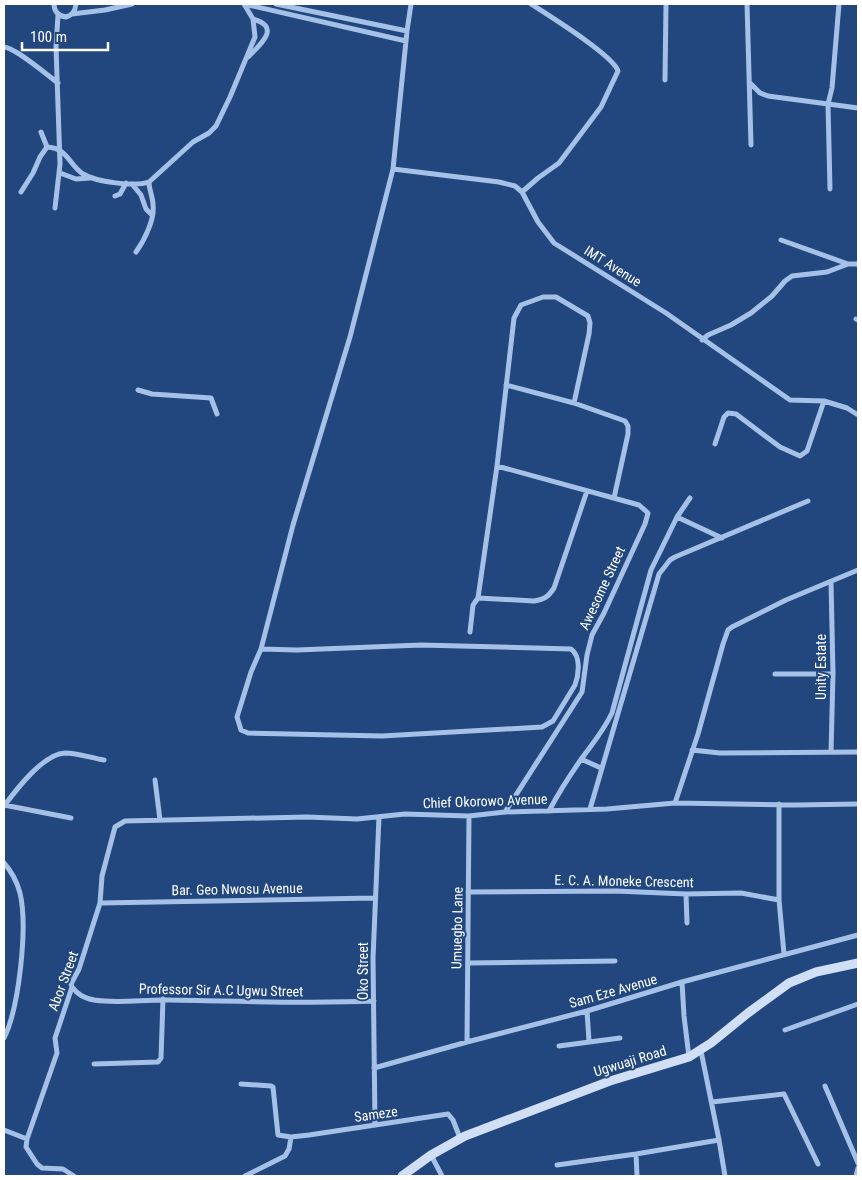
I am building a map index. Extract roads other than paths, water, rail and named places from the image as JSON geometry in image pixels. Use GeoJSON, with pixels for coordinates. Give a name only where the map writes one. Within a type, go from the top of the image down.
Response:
{"type":"FeatureCollection","features":[{"type":"Feature","properties":{"kind":"main road","name":"Ugwuaji Road"},"geometry":{"type":"LineString","coordinates":[[402,1176],[460,1138],[610,1081],[689,1057],[700,1051],[789,983],[806,975],[858,962]]}},
{"type":"Feature","properties":{"kind":"street"},"geometry":{"type":"LineString","coordinates":[[54,4],[59,17],[56,47],[60,173],[55,208]]}},
{"type":"Feature","properties":{"kind":"street"},"geometry":{"type":"LineString","coordinates":[[72,14],[76,4],[80,4]]}},
{"type":"Feature","properties":{"kind":"street"},"geometry":{"type":"LineString","coordinates":[[59,17],[132,4]]}},
{"type":"Feature","properties":{"kind":"street"},"geometry":{"type":"LineString","coordinates":[[244,4],[270,7],[406,41]]}},
{"type":"Feature","properties":{"kind":"street"},"geometry":{"type":"LineString","coordinates":[[60,173],[76,179],[92,178],[129,184],[148,182],[193,142],[213,130],[230,97],[255,37],[253,19],[244,4]]}},
{"type":"Feature","properties":{"kind":"street"},"geometry":{"type":"LineString","coordinates":[[276,4],[406,31]]}},
{"type":"Feature","properties":{"kind":"street"},"geometry":{"type":"LineString","coordinates":[[260,650],[421,645],[571,649],[575,652],[577,658],[577,679],[553,721],[542,727],[382,736],[248,733],[241,730],[237,717],[260,650],[293,525],[350,337],[393,169],[406,31],[411,4]]}},
{"type":"Feature","properties":{"kind":"street"},"geometry":{"type":"LineString","coordinates":[[393,169],[499,182],[515,186],[522,192],[559,163],[601,108],[618,70],[603,54],[531,4]]}},
{"type":"Feature","properties":{"kind":"street"},"geometry":{"type":"LineString","coordinates":[[665,80],[666,4]]}},
{"type":"Feature","properties":{"kind":"street"},"geometry":{"type":"LineString","coordinates":[[747,4],[751,145]]}},
{"type":"Feature","properties":{"kind":"street"},"geometry":{"type":"LineString","coordinates":[[830,189],[828,104],[832,81],[838,4]]}},
{"type":"Feature","properties":{"kind":"street"},"geometry":{"type":"LineString","coordinates":[[246,59],[262,44],[267,32],[264,23],[253,19]]}},
{"type":"Feature","properties":{"kind":"street"},"geometry":{"type":"LineString","coordinates":[[4,47],[22,57],[58,83]]}},
{"type":"Feature","properties":{"kind":"street"},"geometry":{"type":"LineString","coordinates":[[749,82],[760,93],[768,96],[858,108]]}},
{"type":"Feature","properties":{"kind":"street"},"geometry":{"type":"LineString","coordinates":[[41,132],[47,147]]}},
{"type":"Feature","properties":{"kind":"street"},"geometry":{"type":"LineString","coordinates":[[47,147],[59,149],[78,170],[92,178]]}},
{"type":"Feature","properties":{"kind":"street"},"geometry":{"type":"LineString","coordinates":[[21,192],[34,173],[40,157],[47,147]]}},
{"type":"Feature","properties":{"kind":"street"},"geometry":{"type":"LineString","coordinates":[[136,252],[145,238],[154,206],[148,182]]}},
{"type":"Feature","properties":{"kind":"street"},"geometry":{"type":"LineString","coordinates":[[115,196],[120,194],[129,184]]}},
{"type":"Feature","properties":{"kind":"street"},"geometry":{"type":"LineString","coordinates":[[129,184],[141,195],[146,209],[152,215]]}},
{"type":"Feature","properties":{"kind":"street","name":"IMT Avenue"},"geometry":{"type":"LineString","coordinates":[[522,192],[538,222],[554,243],[666,313],[790,400],[824,401],[836,404],[858,415]]}},
{"type":"Feature","properties":{"kind":"street"},"geometry":{"type":"LineString","coordinates":[[781,240],[848,264],[858,264]]}},
{"type":"Feature","properties":{"kind":"street"},"geometry":{"type":"LineString","coordinates":[[702,340],[751,313],[792,276],[827,272],[848,264]]}},
{"type":"Feature","properties":{"kind":"street"},"geometry":{"type":"LineString","coordinates":[[470,632],[473,605],[478,598],[497,466],[515,313],[521,305],[543,297],[556,297],[588,316],[590,323],[574,403]]}},
{"type":"Feature","properties":{"kind":"street"},"geometry":{"type":"LineString","coordinates":[[506,385],[574,403],[624,420],[628,426],[628,434],[614,498]]}},
{"type":"Feature","properties":{"kind":"street"},"geometry":{"type":"LineString","coordinates":[[138,390],[152,394],[211,398],[217,414]]}},
{"type":"Feature","properties":{"kind":"street"},"geometry":{"type":"LineString","coordinates":[[715,444],[724,418],[728,413],[732,413],[780,447],[800,456],[807,451],[824,401]]}},
{"type":"Feature","properties":{"kind":"street","name":"Awesome Street"},"geometry":{"type":"LineString","coordinates":[[497,466],[614,498],[645,509],[648,513],[648,517],[604,613],[592,635],[582,692],[505,812]]}},
{"type":"Feature","properties":{"kind":"street"},"geometry":{"type":"LineString","coordinates":[[478,598],[534,601],[543,600],[548,597],[554,588],[586,491]]}},
{"type":"Feature","properties":{"kind":"street"},"geometry":{"type":"LineString","coordinates":[[550,811],[558,794],[603,730],[612,713],[651,570],[677,517],[690,498]]}},
{"type":"Feature","properties":{"kind":"street"},"geometry":{"type":"LineString","coordinates":[[590,809],[659,574],[670,560],[675,557],[808,500]]}},
{"type":"Feature","properties":{"kind":"street"},"geometry":{"type":"LineString","coordinates":[[677,517],[722,538]]}},
{"type":"Feature","properties":{"kind":"street"},"geometry":{"type":"LineString","coordinates":[[675,803],[728,630],[732,626],[786,600],[858,570]]}},
{"type":"Feature","properties":{"kind":"street","name":"Unity Estate"},"geometry":{"type":"LineString","coordinates":[[831,582],[833,674],[831,752]]}},
{"type":"Feature","properties":{"kind":"street"},"geometry":{"type":"LineString","coordinates":[[775,674],[833,674]]}},
{"type":"Feature","properties":{"kind":"street"},"geometry":{"type":"LineString","coordinates":[[692,750],[720,753],[858,752]]}},
{"type":"Feature","properties":{"kind":"street"},"geometry":{"type":"LineString","coordinates":[[71,818],[4,805],[21,783],[56,755],[65,753],[75,754],[104,760]]}},
{"type":"Feature","properties":{"kind":"street"},"geometry":{"type":"LineString","coordinates":[[581,759],[601,768]]}},
{"type":"Feature","properties":{"kind":"street"},"geometry":{"type":"LineString","coordinates":[[155,780],[160,820]]}},
{"type":"Feature","properties":{"kind":"street","name":"Chief Okorowo Avenue"},"geometry":{"type":"LineString","coordinates":[[115,827],[125,821],[307,817],[357,818],[405,814],[469,816],[505,812],[675,803],[858,804]]}},
{"type":"Feature","properties":{"kind":"street"},"geometry":{"type":"LineString","coordinates":[[779,804],[779,900],[784,954]]}},
{"type":"Feature","properties":{"kind":"street","name":"Umuegbo Lane"},"geometry":{"type":"LineString","coordinates":[[467,1042],[469,816]]}},
{"type":"Feature","properties":{"kind":"street","name":"Oko Street"},"geometry":{"type":"LineString","coordinates":[[375,1124],[374,898],[378,817]]}},
{"type":"Feature","properties":{"kind":"street","name":"Abor Street"},"geometry":{"type":"LineString","coordinates":[[27,1140],[57,1053],[55,1038],[100,903],[102,876],[115,827]]}},
{"type":"Feature","properties":{"kind":"street"},"geometry":{"type":"LineString","coordinates":[[4,863],[10,870],[16,883],[23,914],[16,998],[11,1024],[4,1038]]}},
{"type":"Feature","properties":{"kind":"street","name":"E. C. A. Moneke Crescent"},"geometry":{"type":"LineString","coordinates":[[468,892],[616,891],[686,894],[741,892],[779,900]]}},
{"type":"Feature","properties":{"kind":"street"},"geometry":{"type":"LineString","coordinates":[[686,894],[687,923]]}},
{"type":"Feature","properties":{"kind":"street","name":"Bar. Geo Nwosu Avenue"},"geometry":{"type":"LineString","coordinates":[[100,903],[374,898]]}},
{"type":"Feature","properties":{"kind":"street","name":"Sam Eze Avenue"},"geometry":{"type":"LineString","coordinates":[[374,1068],[858,935]]}},
{"type":"Feature","properties":{"kind":"street"},"geometry":{"type":"LineString","coordinates":[[468,963],[615,961]]}},
{"type":"Feature","properties":{"kind":"street"},"geometry":{"type":"LineString","coordinates":[[682,982],[689,1057]]}},
{"type":"Feature","properties":{"kind":"street","name":"Professor Sir A.C Ugwu Street"},"geometry":{"type":"LineString","coordinates":[[72,987],[79,995],[94,1000],[115,1001],[163,999],[328,1003],[374,1001]]}},
{"type":"Feature","properties":{"kind":"street"},"geometry":{"type":"LineString","coordinates":[[94,1064],[158,1062],[161,1058],[163,999]]}},
{"type":"Feature","properties":{"kind":"street"},"geometry":{"type":"LineString","coordinates":[[785,1030],[858,1004]]}},
{"type":"Feature","properties":{"kind":"street"},"geometry":{"type":"LineString","coordinates":[[587,1011],[590,1041]]}},
{"type":"Feature","properties":{"kind":"street"},"geometry":{"type":"LineString","coordinates":[[559,1046],[620,1038]]}},
{"type":"Feature","properties":{"kind":"street"},"geometry":{"type":"LineString","coordinates":[[700,1051],[712,1102],[725,1176]]}},
{"type":"Feature","properties":{"kind":"street","name":"Sameze"},"geometry":{"type":"LineString","coordinates":[[242,1084],[273,1087],[278,1135],[291,1137],[448,1114],[453,1120],[460,1138]]}},
{"type":"Feature","properties":{"kind":"street"},"geometry":{"type":"LineString","coordinates":[[825,1086],[858,1163]]}},
{"type":"Feature","properties":{"kind":"street"},"geometry":{"type":"LineString","coordinates":[[712,1102],[784,1094],[818,1164]]}},
{"type":"Feature","properties":{"kind":"street"},"geometry":{"type":"LineString","coordinates":[[4,1130],[27,1140],[26,1147],[37,1164],[42,1168],[63,1169],[74,1176]]}},
{"type":"Feature","properties":{"kind":"street"},"geometry":{"type":"LineString","coordinates":[[245,1176],[285,1156],[289,1149],[291,1137]]}},
{"type":"Feature","properties":{"kind":"street"},"geometry":{"type":"LineString","coordinates":[[557,1165],[719,1140]]}},
{"type":"Feature","properties":{"kind":"street"},"geometry":{"type":"LineString","coordinates":[[636,1154],[637,1176]]}},
{"type":"Feature","properties":{"kind":"street"},"geometry":{"type":"LineString","coordinates":[[432,1155],[442,1176]]}},
{"type":"Feature","properties":{"kind":"street"},"geometry":{"type":"LineString","coordinates":[[856,1176],[858,1168]]}}]}
